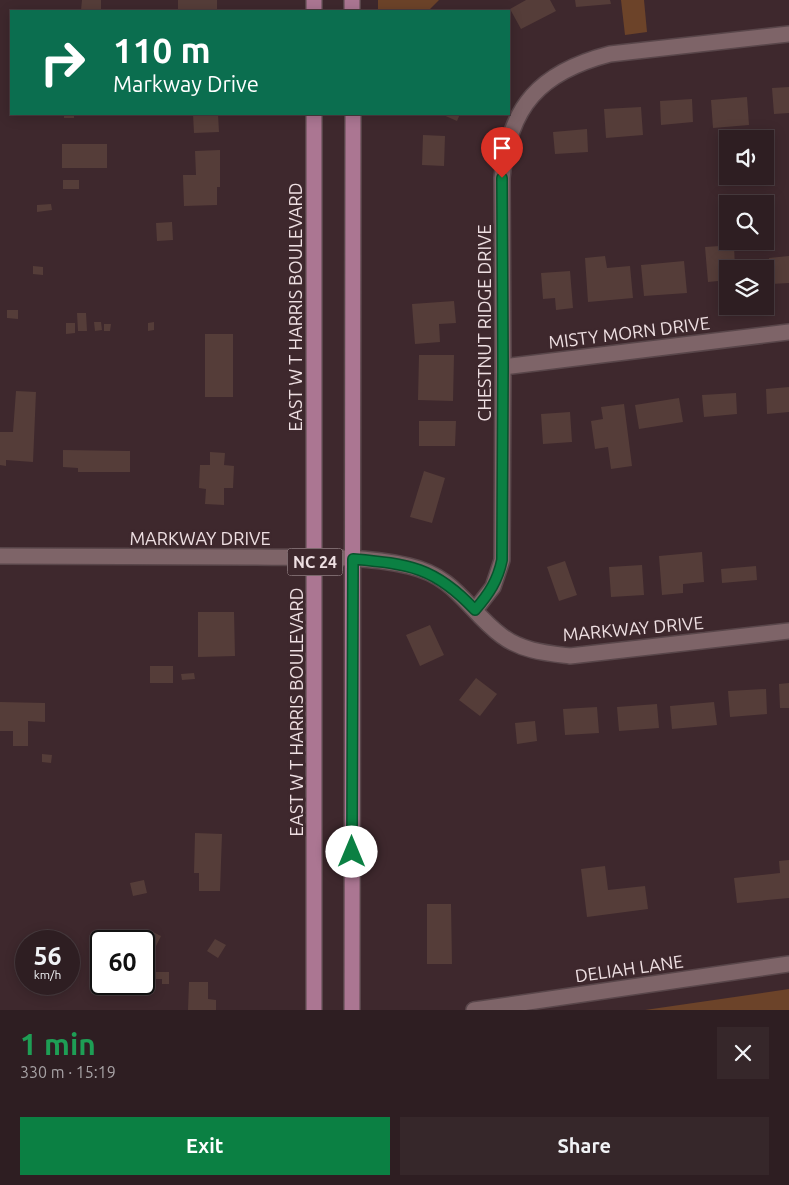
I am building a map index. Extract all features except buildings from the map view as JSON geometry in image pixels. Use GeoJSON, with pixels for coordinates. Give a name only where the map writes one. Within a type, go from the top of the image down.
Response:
{"type":"FeatureCollection","features":[{"type":"Feature","properties":{"kind":"main road","name":"EAST W T HARRIS BOULEVARD"},"geometry":{"type":"LineString","coordinates":[[314,115],[314,1010]]}},
{"type":"Feature","properties":{"kind":"main road","name":"NC 24"},"geometry":{"type":"LineString","coordinates":[[352,1010],[353,115]]}},
{"type":"Feature","properties":{"kind":"street","name":"CHESTNUT RIDGE DRIVE"},"geometry":{"type":"LineString","coordinates":[[475,610],[493,587],[502,560],[502,178],[504,153],[512,129],[532,96],[551,78],[585,61],[610,54],[789,34]]}},
{"type":"Feature","properties":{"kind":"street","name":"MISTY MORN DRIVE"},"geometry":{"type":"LineString","coordinates":[[503,367],[789,332]]}},
{"type":"Feature","properties":{"kind":"street","name":"MARKWAY DRIVE"},"geometry":{"type":"LineString","coordinates":[[0,556],[315,558],[381,561],[421,570],[442,579],[460,594],[503,637],[520,646],[543,653],[570,656],[789,631]]}},
{"type":"Feature","properties":{"kind":"street","name":"DELIAH LANE"},"geometry":{"type":"LineString","coordinates":[[474,1010],[789,964]]}},
{"type":"Feature","properties":{"kind":"shaded area"},"geometry":{"type":"Polygon","coordinates":[[[378,0],[439,0],[429,10],[378,10],[378,0]]]}},
{"type":"Feature","properties":{"kind":"shaded area"},"geometry":{"type":"Polygon","coordinates":[[[621,0],[644,0],[647,32],[625,35],[621,0]]]}},
{"type":"Feature","properties":{"kind":"shaded area"},"geometry":{"type":"Polygon","coordinates":[[[789,989],[789,1010],[645,1010],[789,989]]]}},
{"type":"Feature","properties":{"kind":"route"},"geometry":{"type":"LineString","coordinates":[[352,852],[353,559],[381,561],[421,570],[442,579],[475,610],[488,595],[500,570],[502,560],[503,367],[502,178]]}}]}
